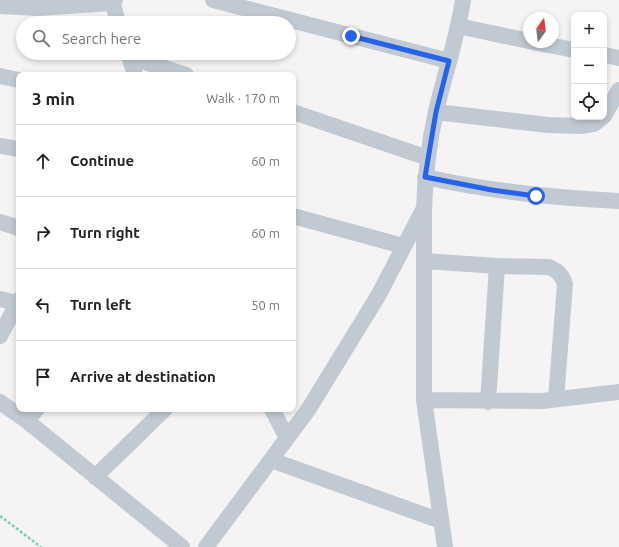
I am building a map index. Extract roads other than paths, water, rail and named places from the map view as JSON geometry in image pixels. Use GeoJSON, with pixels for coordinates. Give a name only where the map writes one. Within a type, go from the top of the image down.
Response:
{"type":"FeatureCollection","features":[{"type":"Feature","properties":{"kind":"street"},"geometry":{"type":"LineString","coordinates":[[213,0],[275,16]]}},
{"type":"Feature","properties":{"kind":"street"},"geometry":{"type":"LineString","coordinates":[[445,547],[424,400],[424,209],[425,177],[436,112],[458,26],[462,0]]}},
{"type":"Feature","properties":{"kind":"street"},"geometry":{"type":"LineString","coordinates":[[0,6],[37,8],[113,1],[116,16]]}},
{"type":"Feature","properties":{"kind":"street"},"geometry":{"type":"LineString","coordinates":[[296,21],[449,61]]}},
{"type":"Feature","properties":{"kind":"street"},"geometry":{"type":"LineString","coordinates":[[458,26],[523,40]]}},
{"type":"Feature","properties":{"kind":"street"},"geometry":{"type":"LineString","coordinates":[[559,47],[571,49]]}},
{"type":"Feature","properties":{"kind":"street"},"geometry":{"type":"LineString","coordinates":[[607,56],[619,58]]}},
{"type":"Feature","properties":{"kind":"street"},"geometry":{"type":"LineString","coordinates":[[130,60],[134,72]]}},
{"type":"Feature","properties":{"kind":"street"},"geometry":{"type":"LineString","coordinates":[[142,60],[177,72]]}},
{"type":"Feature","properties":{"kind":"street"},"geometry":{"type":"LineString","coordinates":[[0,76],[16,79]]}},
{"type":"Feature","properties":{"kind":"street"},"geometry":{"type":"LineString","coordinates":[[607,112],[618,96]]}},
{"type":"Feature","properties":{"kind":"street"},"geometry":{"type":"LineString","coordinates":[[436,112],[548,125],[584,126],[594,124],[600,120]]}},
{"type":"Feature","properties":{"kind":"street"},"geometry":{"type":"LineString","coordinates":[[296,113],[428,158]]}},
{"type":"Feature","properties":{"kind":"street"},"geometry":{"type":"LineString","coordinates":[[0,146],[16,149]]}},
{"type":"Feature","properties":{"kind":"street"},"geometry":{"type":"LineString","coordinates":[[425,177],[492,190],[536,196],[619,201]]}},
{"type":"Feature","properties":{"kind":"street"},"geometry":{"type":"LineString","coordinates":[[206,547],[308,410],[378,296],[403,246],[424,209]]}},
{"type":"Feature","properties":{"kind":"street"},"geometry":{"type":"LineString","coordinates":[[296,217],[403,246]]}},
{"type":"Feature","properties":{"kind":"street"},"geometry":{"type":"LineString","coordinates":[[0,222],[16,227]]}},
{"type":"Feature","properties":{"kind":"street"},"geometry":{"type":"LineString","coordinates":[[425,261],[497,266],[549,267],[556,270],[562,276],[565,284],[556,399]]}},
{"type":"Feature","properties":{"kind":"street"},"geometry":{"type":"LineString","coordinates":[[488,402],[497,266]]}},
{"type":"Feature","properties":{"kind":"street"},"geometry":{"type":"LineString","coordinates":[[0,299],[16,302]]}},
{"type":"Feature","properties":{"kind":"street"},"geometry":{"type":"LineString","coordinates":[[0,336],[16,306]]}},
{"type":"Feature","properties":{"kind":"street"},"geometry":{"type":"LineString","coordinates":[[424,400],[488,402],[556,399],[619,392]]}},
{"type":"Feature","properties":{"kind":"street"},"geometry":{"type":"LineString","coordinates":[[0,402],[16,408]]}},
{"type":"Feature","properties":{"kind":"street"},"geometry":{"type":"LineString","coordinates":[[96,477],[163,412]]}},
{"type":"Feature","properties":{"kind":"street"},"geometry":{"type":"LineString","coordinates":[[274,412],[287,438]]}},
{"type":"Feature","properties":{"kind":"street"},"geometry":{"type":"LineString","coordinates":[[32,415],[96,477],[182,547]]}},
{"type":"Feature","properties":{"kind":"street"},"geometry":{"type":"LineString","coordinates":[[271,460],[441,522]]}}]}
